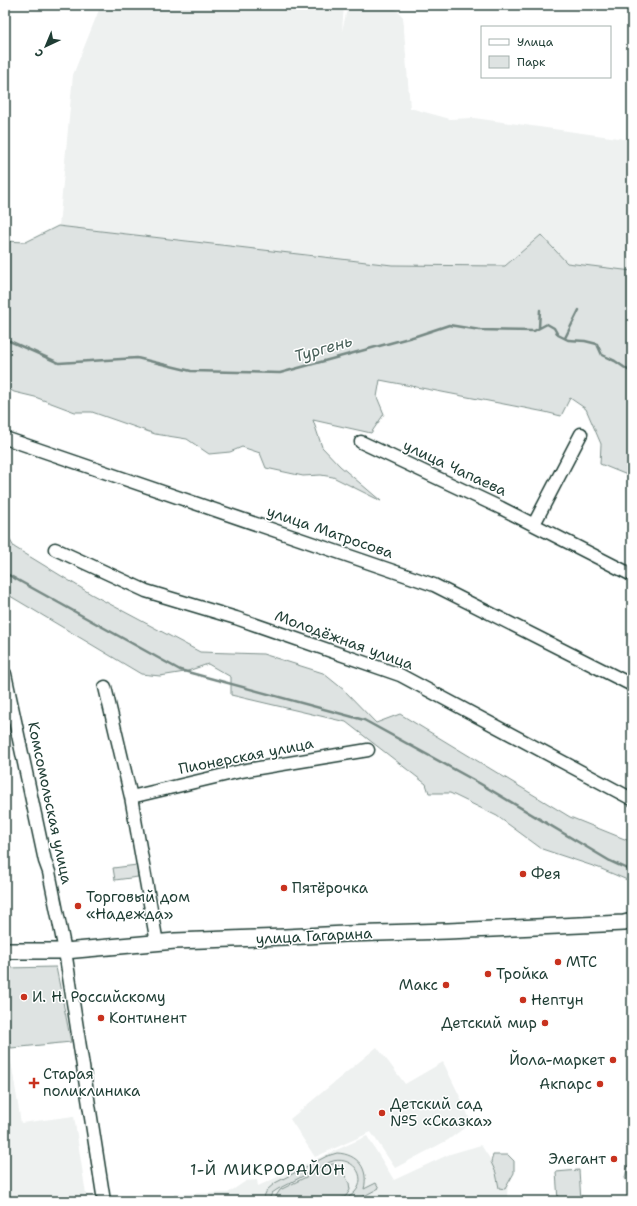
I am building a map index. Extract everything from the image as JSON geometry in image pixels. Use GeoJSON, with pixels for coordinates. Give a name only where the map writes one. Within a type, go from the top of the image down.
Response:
{"type":"FeatureCollection","features":[{"type":"Feature","properties":{"kind":"main road","name":"улица Гагарина"},"geometry":{"type":"LineString","coordinates":[[5,951],[65,951],[157,943],[629,923]]}},
{"type":"Feature","properties":{"kind":"street"},"geometry":{"type":"LineString","coordinates":[[534,524],[581,434]]}},
{"type":"Feature","properties":{"kind":"street","name":"улица Матросова"},"geometry":{"type":"LineString","coordinates":[[5,438],[434,585],[632,685]]}},
{"type":"Feature","properties":{"kind":"street","name":"улица Чапаева"},"geometry":{"type":"LineString","coordinates":[[361,442],[534,524],[632,575]]}},
{"type":"Feature","properties":{"kind":"street","name":"Молодёжная улица"},"geometry":{"type":"LineString","coordinates":[[55,548],[146,591],[236,618],[400,675],[632,799]]}},
{"type":"Feature","properties":{"kind":"street","name":"Комсомольская улица"},"geometry":{"type":"LineString","coordinates":[[5,674],[65,951],[104,1201]]}},
{"type":"Feature","properties":{"kind":"street"},"geometry":{"type":"LineString","coordinates":[[106,688],[131,797],[157,943]]}},
{"type":"Feature","properties":{"kind":"street","name":"Пионерская улица"},"geometry":{"type":"LineString","coordinates":[[131,797],[241,771],[368,750]]}},
{"type":"Feature","properties":{"kind":"shaded area"},"geometry":{"type":"Polygon","coordinates":[[[101,5],[344,5],[342,31],[348,5],[392,5],[403,17],[410,108],[450,119],[474,118],[632,140],[632,271],[567,263],[541,235],[505,266],[392,265],[59,226],[73,75],[101,5]]]}},
{"type":"Feature","properties":{"kind":"shaded area","name":"Детский сад №5 «Сказка»"},"geometry":{"type":"Polygon","coordinates":[[[377,1047],[405,1084],[443,1062],[465,1107],[471,1123],[448,1140],[395,1168],[371,1132],[315,1157],[290,1119],[377,1047]]]}},
{"type":"Feature","properties":{"kind":"shaded area"},"geometry":{"type":"Polygon","coordinates":[[[5,1055],[10,1055],[21,1123],[74,1116],[87,1201],[5,1201],[5,1055]]]}},
{"type":"Feature","properties":{"kind":"shaded area"},"geometry":{"type":"Polygon","coordinates":[[[367,1136],[394,1180],[450,1154],[481,1145],[492,1162],[508,1173],[507,1201],[174,1201],[174,1194],[228,1193],[246,1181],[257,1180],[258,1186],[367,1136]]]}},
{"type":"Feature","properties":{"kind":"green space"},"geometry":{"type":"Polygon","coordinates":[[[58,226],[392,265],[505,266],[541,235],[567,263],[632,271],[632,477],[600,464],[601,444],[586,409],[570,398],[561,416],[380,380],[377,397],[384,414],[371,433],[313,420],[322,447],[340,466],[381,501],[333,477],[321,475],[303,476],[266,468],[260,453],[242,447],[230,452],[209,454],[187,439],[155,434],[92,412],[75,412],[35,397],[14,392],[5,387],[5,241],[26,242],[58,226]]]}},
{"type":"Feature","properties":{"kind":"green space"},"geometry":{"type":"Polygon","coordinates":[[[5,532],[14,547],[91,594],[200,652],[263,654],[323,673],[344,690],[376,723],[400,714],[570,817],[632,842],[632,882],[599,868],[542,849],[497,816],[450,793],[429,793],[426,784],[346,722],[231,695],[231,677],[208,664],[185,672],[160,676],[141,674],[5,593],[5,532]]]}},
{"type":"Feature","properties":{"kind":"green space"},"geometry":{"type":"Polygon","coordinates":[[[137,865],[138,877],[115,880],[113,868],[137,865]]]}},
{"type":"Feature","properties":{"kind":"green space"},"geometry":{"type":"Polygon","coordinates":[[[56,967],[71,1042],[11,1048],[5,1021],[5,968],[56,967]]]}},
{"type":"Feature","properties":{"kind":"green space"},"geometry":{"type":"Polygon","coordinates":[[[337,1153],[351,1156],[360,1164],[365,1175],[364,1189],[376,1183],[379,1188],[355,1201],[341,1201],[355,1192],[359,1186],[360,1179],[356,1168],[345,1161],[338,1160],[330,1162],[278,1189],[272,1193],[268,1201],[262,1201],[267,1190],[275,1183],[327,1156],[337,1153]]]}},
{"type":"Feature","properties":{"kind":"green space"},"geometry":{"type":"Polygon","coordinates":[[[493,1155],[508,1155],[514,1161],[514,1173],[505,1189],[499,1188],[496,1173],[491,1162],[493,1155]]]}},
{"type":"Feature","properties":{"kind":"green space"},"geometry":{"type":"Polygon","coordinates":[[[332,1164],[336,1164],[340,1167],[349,1183],[350,1190],[346,1196],[336,1201],[276,1201],[276,1196],[280,1190],[332,1164]]]}},
{"type":"Feature","properties":{"kind":"green space"},"geometry":{"type":"Polygon","coordinates":[[[628,1165],[632,1166],[632,1201],[631,1189],[625,1178],[628,1165]]]}},
{"type":"Feature","properties":{"kind":"green space"},"geometry":{"type":"Polygon","coordinates":[[[579,1170],[581,1201],[558,1201],[556,1172],[579,1170]]]}},
{"type":"Feature","properties":{"kind":"waterway"},"geometry":{"type":"LineString","coordinates":[[539,328],[540,310]]}},
{"type":"Feature","properties":{"kind":"waterway"},"geometry":{"type":"LineString","coordinates":[[565,338],[579,310]]}},
{"type":"Feature","properties":{"kind":"waterway","name":"Тургень"},"geometry":{"type":"LineString","coordinates":[[5,339],[59,363],[137,358],[191,371],[280,373],[416,336],[449,325],[480,330],[534,331],[547,324],[554,328],[558,335],[568,340],[585,341],[597,344],[602,355],[615,361],[628,370],[632,370]]}},
{"type":"Feature","properties":{"kind":"waterway"},"geometry":{"type":"LineString","coordinates":[[5,573],[180,670],[364,720],[479,783],[610,861],[632,871]]}},
{"type":"Feature","properties":{"kind":"place","name":"Фея"},"geometry":{"type":"Point","coordinates":[523,874]}},
{"type":"Feature","properties":{"kind":"place","name":"Пятёрочка"},"geometry":{"type":"Point","coordinates":[284,888]}},
{"type":"Feature","properties":{"kind":"place","name":"Торговый дом «Надежда»"},"geometry":{"type":"Point","coordinates":[78,906]}},
{"type":"Feature","properties":{"kind":"place","name":"МТС"},"geometry":{"type":"Point","coordinates":[558,962]}},
{"type":"Feature","properties":{"kind":"place","name":"Тройка"},"geometry":{"type":"Point","coordinates":[488,974]}},
{"type":"Feature","properties":{"kind":"place","name":"Макс"},"geometry":{"type":"Point","coordinates":[446,985]}},
{"type":"Feature","properties":{"kind":"place","name":"И. Н. Российскому"},"geometry":{"type":"Point","coordinates":[24,997]}},
{"type":"Feature","properties":{"kind":"place","name":"Нептун"},"geometry":{"type":"Point","coordinates":[523,1000]}},
{"type":"Feature","properties":{"kind":"place","name":"Континент"},"geometry":{"type":"Point","coordinates":[101,1018]}},
{"type":"Feature","properties":{"kind":"place","name":"Детский мир"},"geometry":{"type":"Point","coordinates":[545,1023]}},
{"type":"Feature","properties":{"kind":"place","name":"Йола-маркет"},"geometry":{"type":"Point","coordinates":[613,1060]}},
{"type":"Feature","properties":{"kind":"place","name":"Старая поликлиника"},"geometry":{"type":"Point","coordinates":[34,1083]}},
{"type":"Feature","properties":{"kind":"place","name":"Акпарс"},"geometry":{"type":"Point","coordinates":[600,1084]}},
{"type":"Feature","properties":{"kind":"place","name":"Детский сад №5 «Сказка»"},"geometry":{"type":"Point","coordinates":[382,1113]}},
{"type":"Feature","properties":{"kind":"place","name":"Элегант"},"geometry":{"type":"Point","coordinates":[614,1159]}},
{"type":"Feature","properties":{"kind":"district","name":"1-Й МИКРОРАЙОН"},"geometry":{"type":"Point","coordinates":[268,1169]}}]}
